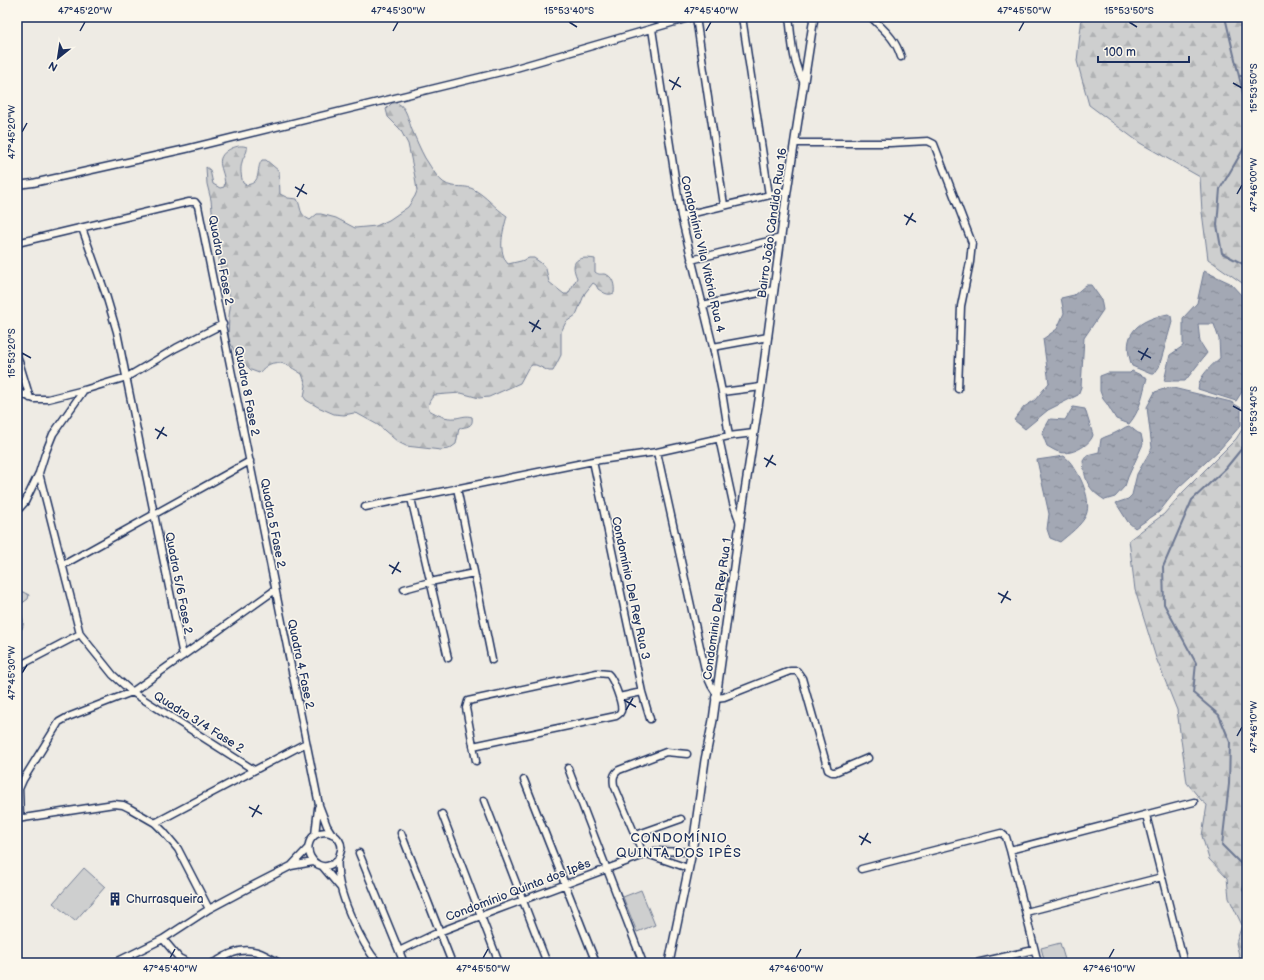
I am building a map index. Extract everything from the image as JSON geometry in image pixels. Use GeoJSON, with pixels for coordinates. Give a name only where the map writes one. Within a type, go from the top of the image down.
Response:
{"type":"FeatureCollection","features":[{"type":"Feature","properties":{"kind":"street"},"geometry":{"type":"LineString","coordinates":[[17,184],[41,182],[186,150],[479,78],[692,17]]}},
{"type":"Feature","properties":{"kind":"street"},"geometry":{"type":"LineString","coordinates":[[696,17],[724,205]]}},
{"type":"Feature","properties":{"kind":"street"},"geometry":{"type":"LineString","coordinates":[[742,17],[769,195]]}},
{"type":"Feature","properties":{"kind":"street"},"geometry":{"type":"LineString","coordinates":[[789,17],[794,58],[796,67],[803,81]]}},
{"type":"Feature","properties":{"kind":"street","name":"Bairro João Cândido Rua 16"},"geometry":{"type":"LineString","coordinates":[[754,433],[787,191],[814,17]]}},
{"type":"Feature","properties":{"kind":"street"},"geometry":{"type":"LineString","coordinates":[[871,17],[898,46],[901,58]]}},
{"type":"Feature","properties":{"kind":"street","name":"Condomínio Vila Vitória Rua 4"},"geometry":{"type":"LineString","coordinates":[[652,29],[681,216],[713,347],[729,436]]}},
{"type":"Feature","properties":{"kind":"street"},"geometry":{"type":"LineString","coordinates":[[795,143],[890,143],[928,141],[934,144],[972,244],[961,306],[958,389]]}},
{"type":"Feature","properties":{"kind":"street"},"geometry":{"type":"LineString","coordinates":[[681,216],[787,191]]}},
{"type":"Feature","properties":{"kind":"street","name":"Quadra 9 Fase 2"},"geometry":{"type":"LineString","coordinates":[[82,228],[189,202],[195,202],[199,209],[223,324]]}},
{"type":"Feature","properties":{"kind":"street"},"geometry":{"type":"LineString","coordinates":[[17,243],[82,228]]}},
{"type":"Feature","properties":{"kind":"street","name":"Quadra 5/6 Fase 2"},"geometry":{"type":"LineString","coordinates":[[82,228],[112,312],[127,377],[183,656]]}},
{"type":"Feature","properties":{"kind":"street"},"geometry":{"type":"LineString","coordinates":[[692,260],[781,238]]}},
{"type":"Feature","properties":{"kind":"street"},"geometry":{"type":"LineString","coordinates":[[702,304],[774,290]]}},
{"type":"Feature","properties":{"kind":"street"},"geometry":{"type":"LineString","coordinates":[[17,392],[30,398],[43,399],[84,390],[127,377],[176,348],[223,324]]}},
{"type":"Feature","properties":{"kind":"street","name":"Quadra 8 Fase 2"},"geometry":{"type":"LineString","coordinates":[[223,324],[250,461]]}},
{"type":"Feature","properties":{"kind":"street"},"geometry":{"type":"LineString","coordinates":[[713,347],[768,337]]}},
{"type":"Feature","properties":{"kind":"street"},"geometry":{"type":"LineString","coordinates":[[17,355],[30,398]]}},
{"type":"Feature","properties":{"kind":"street"},"geometry":{"type":"LineString","coordinates":[[722,392],[761,387]]}},
{"type":"Feature","properties":{"kind":"street"},"geometry":{"type":"LineString","coordinates":[[17,511],[25,502],[39,473],[53,434],[84,390]]}},
{"type":"Feature","properties":{"kind":"street"},"geometry":{"type":"LineString","coordinates":[[365,507],[593,461],[657,452],[729,436],[754,433]]}},
{"type":"Feature","properties":{"kind":"street","name":"Condominio Del Rey Rua 1"},"geometry":{"type":"LineString","coordinates":[[669,963],[692,852],[754,433]]}},
{"type":"Feature","properties":{"kind":"street","name":"Condominio Del Rey Rua 1"},"geometry":{"type":"LineString","coordinates":[[719,438],[733,503],[740,523]]}},
{"type":"Feature","properties":{"kind":"street"},"geometry":{"type":"LineString","coordinates":[[657,452],[706,674],[716,696],[724,697],[790,671],[797,671],[802,678],[828,770],[835,772],[868,758]]}},
{"type":"Feature","properties":{"kind":"street"},"geometry":{"type":"LineString","coordinates":[[63,565],[250,461]]}},
{"type":"Feature","properties":{"kind":"street","name":"Quadra 5 Fase 2"},"geometry":{"type":"LineString","coordinates":[[250,461],[275,590]]}},
{"type":"Feature","properties":{"kind":"street","name":"Condomínio Del Rey Rua 3"},"geometry":{"type":"LineString","coordinates":[[593,461],[642,692],[650,719]]}},
{"type":"Feature","properties":{"kind":"street"},"geometry":{"type":"LineString","coordinates":[[17,667],[80,634],[39,473]]}},
{"type":"Feature","properties":{"kind":"street"},"geometry":{"type":"LineString","coordinates":[[457,488],[492,660]]}},
{"type":"Feature","properties":{"kind":"street"},"geometry":{"type":"LineString","coordinates":[[411,498],[448,658]]}},
{"type":"Feature","properties":{"kind":"street"},"geometry":{"type":"LineString","coordinates":[[404,589],[474,573]]}},
{"type":"Feature","properties":{"kind":"street"},"geometry":{"type":"LineString","coordinates":[[209,909],[178,849],[155,823],[119,804],[18,819],[21,784],[59,722],[68,717],[132,692],[275,590]]}},
{"type":"Feature","properties":{"kind":"street","name":"Quadra 4 Fase 2"},"geometry":{"type":"LineString","coordinates":[[275,590],[319,805]]}},
{"type":"Feature","properties":{"kind":"street","name":"Quadra 3/4 Fase 2"},"geometry":{"type":"LineString","coordinates":[[80,634],[113,675],[132,692],[254,770]]}},
{"type":"Feature","properties":{"kind":"street"},"geometry":{"type":"LineString","coordinates":[[473,746],[616,716],[621,710],[619,697],[612,678],[610,675],[597,673],[471,700],[466,704],[466,708],[473,746],[476,761]]}},
{"type":"Feature","properties":{"kind":"street"},"geometry":{"type":"LineString","coordinates":[[619,697],[642,692]]}},
{"type":"Feature","properties":{"kind":"street"},"geometry":{"type":"LineString","coordinates":[[155,823],[306,743]]}},
{"type":"Feature","properties":{"kind":"street"},"geometry":{"type":"LineString","coordinates":[[687,754],[666,752],[619,770],[615,774],[614,785],[645,855],[688,868]]}},
{"type":"Feature","properties":{"kind":"street"},"geometry":{"type":"LineString","coordinates":[[568,768],[608,868],[643,963]]}},
{"type":"Feature","properties":{"kind":"street"},"geometry":{"type":"LineString","coordinates":[[524,780],[596,963]]}},
{"type":"Feature","properties":{"kind":"street"},"geometry":{"type":"LineString","coordinates":[[484,800],[547,963]]}},
{"type":"Feature","properties":{"kind":"street"},"geometry":{"type":"LineString","coordinates":[[1010,850],[1194,802]]}},
{"type":"Feature","properties":{"kind":"street"},"geometry":{"type":"LineString","coordinates":[[319,805],[327,826],[342,846],[342,853],[338,860],[324,867]]}},
{"type":"Feature","properties":{"kind":"street"},"geometry":{"type":"LineString","coordinates":[[315,835],[319,805]]}},
{"type":"Feature","properties":{"kind":"street"},"geometry":{"type":"LineString","coordinates":[[442,814],[499,963]]}},
{"type":"Feature","properties":{"kind":"street"},"geometry":{"type":"LineString","coordinates":[[1146,815],[1184,963]]}},
{"type":"Feature","properties":{"kind":"street"},"geometry":{"type":"LineString","coordinates":[[636,835],[681,819]]}},
{"type":"Feature","properties":{"kind":"street"},"geometry":{"type":"LineString","coordinates":[[291,866],[308,848],[315,835],[321,832],[332,834]]}},
{"type":"Feature","properties":{"kind":"street"},"geometry":{"type":"LineString","coordinates":[[401,833],[452,963]]}},
{"type":"Feature","properties":{"kind":"street"},"geometry":{"type":"LineString","coordinates":[[861,869],[1001,833],[1006,837],[1010,850],[1038,963]]}},
{"type":"Feature","properties":{"kind":"street"},"geometry":{"type":"LineString","coordinates":[[308,848],[309,855],[313,862]]}},
{"type":"Feature","properties":{"kind":"street","name":"Condomínio Quinta dos Ipês"},"geometry":{"type":"LineString","coordinates":[[399,951],[439,932],[655,851],[692,852]]}},
{"type":"Feature","properties":{"kind":"street"},"geometry":{"type":"LineString","coordinates":[[359,852],[404,963]]}},
{"type":"Feature","properties":{"kind":"street"},"geometry":{"type":"LineString","coordinates":[[338,860],[338,873],[342,890],[360,936],[378,963]]}},
{"type":"Feature","properties":{"kind":"street"},"geometry":{"type":"LineString","coordinates":[[114,963],[163,939],[209,909],[291,866],[313,862],[324,867],[342,890]]}},
{"type":"Feature","properties":{"kind":"street"},"geometry":{"type":"LineString","coordinates":[[1026,912],[1162,877]]}},
{"type":"Feature","properties":{"kind":"street"},"geometry":{"type":"LineString","coordinates":[[163,939],[179,958],[189,963]]}},
{"type":"Feature","properties":{"kind":"street"},"geometry":{"type":"LineString","coordinates":[[213,963],[234,952],[247,950],[259,952],[278,963]]}},
{"type":"Feature","properties":{"kind":"street"},"geometry":{"type":"LineString","coordinates":[[976,963],[1034,950]]}},
{"type":"Feature","properties":{"kind":"green space"},"geometry":{"type":"Polygon","coordinates":[[[1082,17],[1247,17],[1247,298],[1245,285],[1208,259],[1202,212],[1200,177],[1140,143],[1089,105],[1077,61],[1082,17]]]}},
{"type":"Feature","properties":{"kind":"green space"},"geometry":{"type":"Polygon","coordinates":[[[392,103],[397,103],[406,112],[423,155],[433,171],[443,182],[447,185],[468,187],[473,189],[507,216],[502,247],[508,264],[534,258],[546,269],[549,282],[564,294],[568,294],[577,278],[574,267],[575,263],[584,258],[595,259],[595,272],[610,276],[614,284],[614,293],[612,294],[602,292],[593,283],[585,293],[576,315],[566,322],[561,332],[561,355],[553,371],[532,365],[528,368],[520,383],[489,397],[479,398],[461,393],[434,395],[429,402],[429,410],[448,418],[466,416],[472,417],[471,425],[459,428],[456,444],[449,449],[441,450],[406,446],[398,442],[378,425],[358,414],[334,414],[318,407],[306,400],[304,397],[306,385],[302,374],[291,367],[280,363],[270,364],[264,367],[259,373],[251,370],[236,354],[228,338],[231,301],[224,285],[219,259],[219,245],[207,184],[206,167],[210,170],[213,184],[220,188],[224,187],[225,181],[220,161],[222,157],[225,152],[232,148],[240,146],[247,147],[247,151],[241,165],[243,183],[246,185],[255,182],[262,160],[266,160],[279,171],[280,194],[288,198],[297,199],[302,213],[306,218],[310,220],[317,214],[321,214],[336,218],[355,228],[376,226],[389,220],[408,207],[417,191],[408,144],[400,129],[388,117],[386,109],[392,103]]]}},
{"type":"Feature","properties":{"kind":"green space"},"geometry":{"type":"Polygon","coordinates":[[[1247,395],[1247,963],[1241,963],[1236,943],[1242,925],[1229,898],[1227,878],[1209,859],[1202,836],[1207,805],[1187,783],[1177,710],[1156,658],[1135,590],[1129,540],[1164,514],[1183,492],[1236,439],[1243,428],[1247,395]]]}},
{"type":"Feature","properties":{"kind":"green space"},"geometry":{"type":"Polygon","coordinates":[[[17,589],[29,595],[28,599],[21,604],[23,626],[22,629],[18,630],[17,589]]]}},
{"type":"Feature","properties":{"kind":"green space"},"geometry":{"type":"Polygon","coordinates":[[[84,868],[105,887],[75,921],[53,903],[84,868]]]}},
{"type":"Feature","properties":{"kind":"green space"},"geometry":{"type":"Polygon","coordinates":[[[641,890],[655,925],[637,932],[623,897],[641,890]]]}},
{"type":"Feature","properties":{"kind":"green space"},"geometry":{"type":"Polygon","coordinates":[[[1060,943],[1066,963],[1045,963],[1041,948],[1060,943]]]}},
{"type":"Feature","properties":{"kind":"water"},"geometry":{"type":"Polygon","coordinates":[[[1204,271],[1230,283],[1242,296],[1247,346],[1245,387],[1236,401],[1198,389],[1203,376],[1220,358],[1219,339],[1214,324],[1198,324],[1200,342],[1207,353],[1185,381],[1164,381],[1170,355],[1183,346],[1183,318],[1197,303],[1204,271]]]}},
{"type":"Feature","properties":{"kind":"water"},"geometry":{"type":"Polygon","coordinates":[[[1086,285],[1091,285],[1101,299],[1103,310],[1084,338],[1081,387],[1078,395],[1048,410],[1025,429],[1014,420],[1024,407],[1035,400],[1049,383],[1043,339],[1057,329],[1064,313],[1061,298],[1074,295],[1086,285]]]}},
{"type":"Feature","properties":{"kind":"water"},"geometry":{"type":"Polygon","coordinates":[[[1168,314],[1171,316],[1172,322],[1159,367],[1154,374],[1151,374],[1132,366],[1128,345],[1134,330],[1140,324],[1148,320],[1168,314]]]}},
{"type":"Feature","properties":{"kind":"water"},"geometry":{"type":"Polygon","coordinates":[[[1132,371],[1147,378],[1139,408],[1129,424],[1116,419],[1103,399],[1100,391],[1100,376],[1108,373],[1130,373],[1132,371]]]}},
{"type":"Feature","properties":{"kind":"water"},"geometry":{"type":"Polygon","coordinates":[[[1167,388],[1173,388],[1231,402],[1241,408],[1241,425],[1220,449],[1178,488],[1159,512],[1135,528],[1128,522],[1116,503],[1128,499],[1132,495],[1137,474],[1152,448],[1147,407],[1155,392],[1167,388]]]}},
{"type":"Feature","properties":{"kind":"water"},"geometry":{"type":"Polygon","coordinates":[[[1073,407],[1085,409],[1093,435],[1088,443],[1079,449],[1068,453],[1058,452],[1047,446],[1042,433],[1050,419],[1065,420],[1073,407]]]}},
{"type":"Feature","properties":{"kind":"water"},"geometry":{"type":"Polygon","coordinates":[[[1129,426],[1141,434],[1143,444],[1125,486],[1115,497],[1105,500],[1094,492],[1088,484],[1083,461],[1087,455],[1099,452],[1101,439],[1129,426]]]}},
{"type":"Feature","properties":{"kind":"water"},"geometry":{"type":"Polygon","coordinates":[[[1064,456],[1079,475],[1086,492],[1088,508],[1084,519],[1060,542],[1050,538],[1047,529],[1049,514],[1037,460],[1064,456]]]}},
{"type":"Feature","properties":{"kind":"waterway"},"geometry":{"type":"LineString","coordinates":[[1225,17],[1247,113]]}},
{"type":"Feature","properties":{"kind":"waterway"},"geometry":{"type":"LineString","coordinates":[[1239,76],[1247,76]]}},
{"type":"Feature","properties":{"kind":"waterway"},"geometry":{"type":"LineString","coordinates":[[1247,143],[1220,189],[1217,225],[1222,253],[1247,266]]}},
{"type":"Feature","properties":{"kind":"waterway"},"geometry":{"type":"LineString","coordinates":[[1247,442],[1226,468],[1192,500],[1163,567],[1164,604],[1196,663],[1193,693],[1219,715],[1230,742],[1229,784],[1222,845],[1247,870]]}},
{"type":"Feature","properties":{"kind":"waterway"},"geometry":{"type":"LineString","coordinates":[[1247,877],[1243,890],[1247,896]]}},
{"type":"Feature","properties":{"kind":"place","name":"Churrasqueira"},"geometry":{"type":"Point","coordinates":[115,899]}},
{"type":"Feature","properties":{"kind":"district","name":"CONDOMÍNIO QUINTA DOS IPÊS"},"geometry":{"type":"Point","coordinates":[679,844]}}]}
